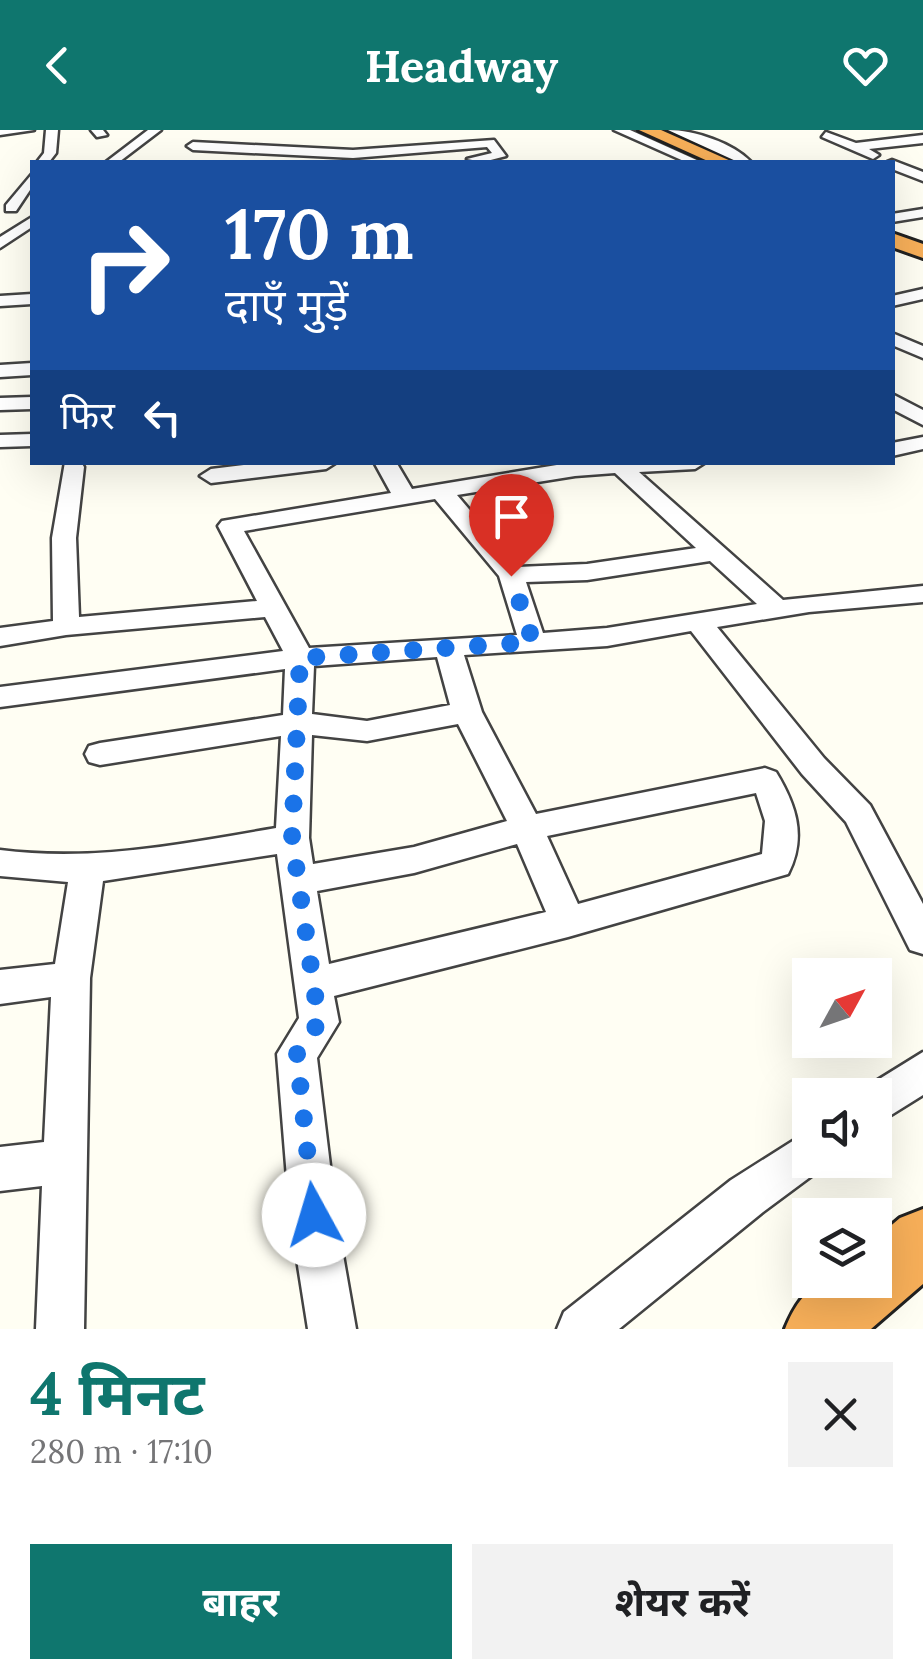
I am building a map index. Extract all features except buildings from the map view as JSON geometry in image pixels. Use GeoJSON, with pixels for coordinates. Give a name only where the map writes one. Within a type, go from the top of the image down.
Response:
{"type":"FeatureCollection","features":[{"type":"Feature","properties":{"kind":"highway"},"geometry":{"type":"LineString","coordinates":[[634,130],[706,160]]}},
{"type":"Feature","properties":{"kind":"highway"},"geometry":{"type":"LineString","coordinates":[[647,130],[719,160]]}},
{"type":"Feature","properties":{"kind":"highway"},"geometry":{"type":"LineString","coordinates":[[895,240],[923,252]]}},
{"type":"Feature","properties":{"kind":"highway"},"geometry":{"type":"LineString","coordinates":[[819,1329],[923,1241]]}},
{"type":"Feature","properties":{"kind":"street"},"geometry":{"type":"LineString","coordinates":[[1,135],[28,130]]}},
{"type":"Feature","properties":{"kind":"street"},"geometry":{"type":"LineString","coordinates":[[45,160],[52,130]]}},
{"type":"Feature","properties":{"kind":"street"},"geometry":{"type":"LineString","coordinates":[[115,160],[156,130]]}},
{"type":"Feature","properties":{"kind":"street"},"geometry":{"type":"LineString","coordinates":[[191,153],[212,130]]}},
{"type":"Feature","properties":{"kind":"street"},"geometry":{"type":"LineString","coordinates":[[353,152],[479,130],[500,156],[480,160]]}},
{"type":"Feature","properties":{"kind":"street"},"geometry":{"type":"LineString","coordinates":[[620,130],[690,160]]}},
{"type":"Feature","properties":{"kind":"street"},"geometry":{"type":"LineString","coordinates":[[674,130],[743,160]]}},
{"type":"Feature","properties":{"kind":"street"},"geometry":{"type":"LineString","coordinates":[[835,132],[854,147],[884,160]]}},
{"type":"Feature","properties":{"kind":"street"},"geometry":{"type":"LineString","coordinates":[[854,147],[882,137],[908,148],[923,140]]}},
{"type":"Feature","properties":{"kind":"street"},"geometry":{"type":"LineString","coordinates":[[191,153],[240,148],[353,152],[490,143]]}},
{"type":"Feature","properties":{"kind":"street"},"geometry":{"type":"LineString","coordinates":[[191,153],[236,160]]}},
{"type":"Feature","properties":{"kind":"street"},"geometry":{"type":"LineString","coordinates":[[895,165],[923,178]]}},
{"type":"Feature","properties":{"kind":"street"},"geometry":{"type":"LineString","coordinates":[[11,208],[26,184]]}},
{"type":"Feature","properties":{"kind":"street"},"geometry":{"type":"LineString","coordinates":[[895,217],[923,212]]}},
{"type":"Feature","properties":{"kind":"street"},"geometry":{"type":"LineString","coordinates":[[0,225],[30,223]]}},
{"type":"Feature","properties":{"kind":"street"},"geometry":{"type":"LineString","coordinates":[[0,244],[30,223]]}},
{"type":"Feature","properties":{"kind":"street"},"geometry":{"type":"LineString","coordinates":[[898,300],[923,294]]}},
{"type":"Feature","properties":{"kind":"street"},"geometry":{"type":"LineString","coordinates":[[0,302],[30,299]]}},
{"type":"Feature","properties":{"kind":"street"},"geometry":{"type":"LineString","coordinates":[[898,300],[923,308]]}},
{"type":"Feature","properties":{"kind":"street"},"geometry":{"type":"LineString","coordinates":[[895,339],[923,353]]}},
{"type":"Feature","properties":{"kind":"street"},"geometry":{"type":"LineString","coordinates":[[0,371],[30,369]]}},
{"type":"Feature","properties":{"kind":"street"},"geometry":{"type":"LineString","coordinates":[[895,402],[923,419]]}},
{"type":"Feature","properties":{"kind":"street"},"geometry":{"type":"LineString","coordinates":[[0,404],[30,403]]}},
{"type":"Feature","properties":{"kind":"street"},"geometry":{"type":"LineString","coordinates":[[0,441],[30,440]]}},
{"type":"Feature","properties":{"kind":"street"},"geometry":{"type":"LineString","coordinates":[[218,493],[316,465]]}},
{"type":"Feature","properties":{"kind":"street"},"geometry":{"type":"LineString","coordinates":[[387,465],[404,497]]}},
{"type":"Feature","properties":{"kind":"street"},"geometry":{"type":"LineString","coordinates":[[218,493],[404,497],[618,465],[777,610]]}},
{"type":"Feature","properties":{"kind":"street"},"geometry":{"type":"LineString","coordinates":[[66,627],[64,538],[73,467]]}},
{"type":"Feature","properties":{"kind":"street"},"geometry":{"type":"LineString","coordinates":[[442,491],[511,576],[533,642]]}},
{"type":"Feature","properties":{"kind":"street"},"geometry":{"type":"LineString","coordinates":[[218,493],[300,658],[292,838],[319,1022],[297,1054],[314,1215],[332,1329]]}},
{"type":"Feature","properties":{"kind":"street"},"geometry":{"type":"LineString","coordinates":[[511,576],[587,572],[715,553]]}},
{"type":"Feature","properties":{"kind":"street"},"geometry":{"type":"LineString","coordinates":[[0,697],[300,658],[607,637],[777,610],[923,594]]}},
{"type":"Feature","properties":{"kind":"street"},"geometry":{"type":"LineString","coordinates":[[0,636],[274,608]]}},
{"type":"Feature","properties":{"kind":"street"},"geometry":{"type":"LineString","coordinates":[[698,622],[813,766],[858,814],[923,940]]}},
{"type":"Feature","properties":{"kind":"street"},"geometry":{"type":"LineString","coordinates":[[448,648],[467,712],[568,922]]}},
{"type":"Feature","properties":{"kind":"street"},"geometry":{"type":"LineString","coordinates":[[100,754],[297,724],[368,731],[467,712]]}},
{"type":"Feature","properties":{"kind":"street"},"geometry":{"type":"LineString","coordinates":[[298,880],[414,860],[526,828],[765,780],[778,800],[784,844],[776,864],[568,922],[314,984]]}},
{"type":"Feature","properties":{"kind":"street"},"geometry":{"type":"LineString","coordinates":[[0,863],[24,868],[135,865],[292,838]]}},
{"type":"Feature","properties":{"kind":"street"},"geometry":{"type":"LineString","coordinates":[[60,1329],[71,978],[88,866]]}},
{"type":"Feature","properties":{"kind":"street"},"geometry":{"type":"LineString","coordinates":[[0,987],[71,978]]}},
{"type":"Feature","properties":{"kind":"street"},"geometry":{"type":"LineString","coordinates":[[892,1093],[923,1071]]}},
{"type":"Feature","properties":{"kind":"street"},"geometry":{"type":"LineString","coordinates":[[0,1169],[65,1161]]}},
{"type":"Feature","properties":{"kind":"street"},"geometry":{"type":"LineString","coordinates":[[581,1329],[792,1165]]}},
{"type":"Feature","properties":{"kind":"route"},"geometry":{"type":"LineString","coordinates":[[314,1215],[297,1054],[319,1022],[292,838],[300,658],[533,642],[511,576]]}}]}
